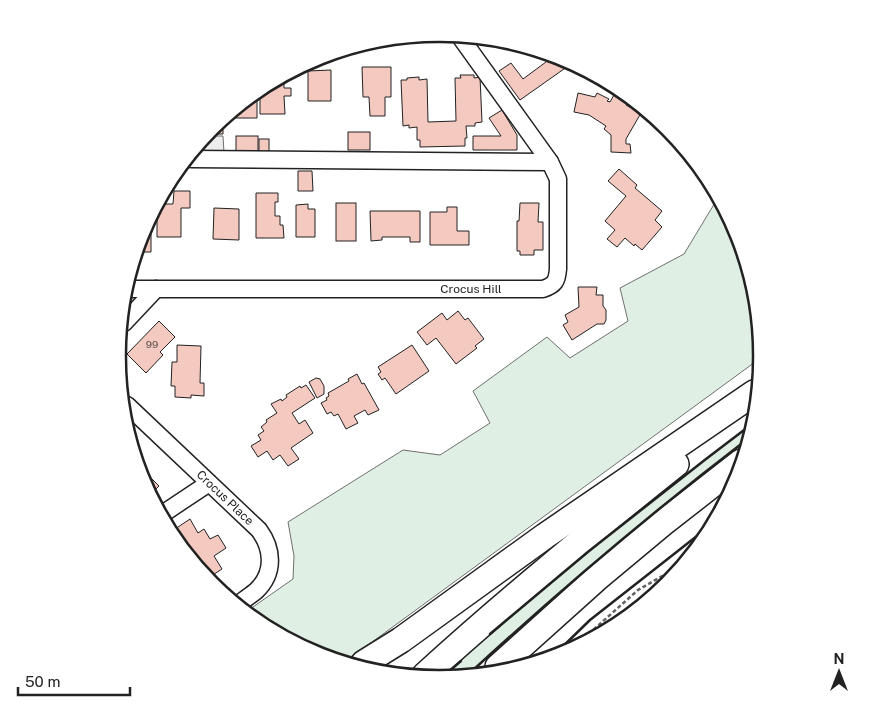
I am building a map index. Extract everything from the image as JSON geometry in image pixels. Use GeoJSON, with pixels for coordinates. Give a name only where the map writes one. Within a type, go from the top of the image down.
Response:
{"type":"FeatureCollection","features":[{"type":"Feature","properties":{"kind":"highway"},"geometry":{"type":"LineString","coordinates":[[367,661],[407,636],[544,536],[750,396]]}},
{"type":"Feature","properties":{"kind":"highway"},"geometry":{"type":"LineString","coordinates":[[432,670],[499,609],[570,550],[748,410]]}},
{"type":"Feature","properties":{"kind":"highway"},"geometry":{"type":"LineString","coordinates":[[503,663],[597,578],[731,470]]}},
{"type":"Feature","properties":{"kind":"street","name":"Crocus Hill"},"geometry":{"type":"LineString","coordinates":[[156,289],[543,289],[550,287],[555,282],[558,269],[558,180],[550,162],[465,43]]}},
{"type":"Feature","properties":{"kind":"street"},"geometry":{"type":"LineString","coordinates":[[196,159],[550,162]]}},
{"type":"Feature","properties":{"kind":"street"},"geometry":{"type":"LineString","coordinates":[[134,289],[156,289]]}},
{"type":"Feature","properties":{"kind":"street"},"geometry":{"type":"LineString","coordinates":[[129,318],[156,289]]}},
{"type":"Feature","properties":{"kind":"street","name":"Crocus Place"},"geometry":{"type":"LineString","coordinates":[[131,409],[259,530],[267,543],[270,553],[268,575],[255,592],[243,600]]}},
{"type":"Feature","properties":{"kind":"street"},"geometry":{"type":"LineString","coordinates":[[167,511],[209,483]]}},
{"type":"Feature","properties":{"kind":"path"},"geometry":{"type":"LineString","coordinates":[[595,627],[638,590],[662,577]]}},
{"type":"Feature","properties":{"kind":"green space"},"geometry":{"type":"Polygon","coordinates":[[[714,204],[736,255],[747,295],[752,335],[753,364],[351,657],[301,637],[265,617],[252,607],[293,579],[294,556],[288,522],[403,450],[440,455],[490,423],[473,391],[547,337],[570,358],[628,321],[620,288],[684,254],[714,204]]]}},
{"type":"Feature","properties":{"kind":"green space"},"geometry":{"type":"Polygon","coordinates":[[[744,430],[739,445],[597,560],[476,667],[451,669],[515,613],[669,487],[744,430]]]}},
{"type":"Feature","properties":{"kind":"shaded area"},"geometry":{"type":"Polygon","coordinates":[[[216,136],[223,136],[224,153],[200,154],[216,136]]]}},
{"type":"Feature","properties":{"kind":"building"},"geometry":{"type":"Polygon","coordinates":[[[547,61],[564,69],[520,100],[499,71],[511,63],[523,79],[547,61]]]}},
{"type":"Feature","properties":{"kind":"building"},"geometry":{"type":"Polygon","coordinates":[[[362,67],[391,67],[391,97],[385,97],[385,116],[370,116],[369,97],[363,97],[362,67]]]}},
{"type":"Feature","properties":{"kind":"building"},"geometry":{"type":"Polygon","coordinates":[[[331,70],[331,101],[308,101],[308,72],[331,70]]]}},
{"type":"Feature","properties":{"kind":"building"},"geometry":{"type":"Polygon","coordinates":[[[460,75],[474,75],[474,78],[480,77],[482,122],[475,123],[475,126],[466,126],[467,138],[465,138],[465,146],[420,147],[420,140],[417,140],[417,127],[409,128],[409,125],[403,126],[401,80],[419,77],[419,80],[427,79],[428,122],[456,121],[455,78],[461,78],[460,75]]]}},
{"type":"Feature","properties":{"kind":"building"},"geometry":{"type":"Polygon","coordinates":[[[284,84],[284,88],[291,88],[291,96],[284,96],[285,114],[260,114],[260,99],[284,84]]]}},
{"type":"Feature","properties":{"kind":"building"},"geometry":{"type":"Polygon","coordinates":[[[578,93],[595,97],[597,93],[609,99],[607,101],[610,102],[614,95],[640,115],[626,139],[626,144],[630,144],[631,153],[611,152],[611,135],[604,129],[606,126],[589,115],[574,112],[578,93]]]}},
{"type":"Feature","properties":{"kind":"building"},"geometry":{"type":"Polygon","coordinates":[[[257,101],[257,118],[235,118],[257,101]]]}},
{"type":"Feature","properties":{"kind":"building"},"geometry":{"type":"Polygon","coordinates":[[[502,110],[517,135],[517,150],[473,150],[473,136],[501,136],[489,118],[502,110]]]}},
{"type":"Feature","properties":{"kind":"building"},"geometry":{"type":"Polygon","coordinates":[[[348,132],[370,132],[370,150],[348,150],[348,132]]]}},
{"type":"Feature","properties":{"kind":"building"},"geometry":{"type":"Polygon","coordinates":[[[236,136],[258,136],[258,151],[236,151],[236,136]]]}},
{"type":"Feature","properties":{"kind":"building"},"geometry":{"type":"Polygon","coordinates":[[[259,139],[269,139],[269,152],[259,152],[259,139]]]}},
{"type":"Feature","properties":{"kind":"building"},"geometry":{"type":"Polygon","coordinates":[[[619,169],[637,185],[635,188],[662,211],[655,220],[662,227],[642,250],[625,238],[617,247],[607,239],[615,230],[605,221],[626,196],[608,181],[619,169]]]}},
{"type":"Feature","properties":{"kind":"building"},"geometry":{"type":"Polygon","coordinates":[[[298,171],[312,171],[313,191],[298,191],[298,171]]]}},
{"type":"Feature","properties":{"kind":"building"},"geometry":{"type":"Polygon","coordinates":[[[174,191],[190,191],[190,208],[181,208],[181,237],[157,237],[158,217],[165,204],[173,204],[174,191]]]}},
{"type":"Feature","properties":{"kind":"building"},"geometry":{"type":"Polygon","coordinates":[[[256,193],[278,193],[278,202],[275,202],[275,216],[280,216],[280,225],[283,225],[284,238],[256,238],[256,193]]]}},
{"type":"Feature","properties":{"kind":"building"},"geometry":{"type":"Polygon","coordinates":[[[336,203],[356,203],[356,241],[336,241],[336,203]]]}},
{"type":"Feature","properties":{"kind":"building"},"geometry":{"type":"Polygon","coordinates":[[[520,203],[539,203],[538,222],[543,222],[543,250],[534,250],[534,255],[520,255],[520,251],[517,251],[517,221],[519,221],[520,203]]]}},
{"type":"Feature","properties":{"kind":"building"},"geometry":{"type":"Polygon","coordinates":[[[308,204],[308,209],[315,209],[315,237],[296,237],[296,205],[308,204]]]}},
{"type":"Feature","properties":{"kind":"building"},"geometry":{"type":"Polygon","coordinates":[[[447,207],[457,207],[457,231],[469,231],[469,245],[430,245],[430,212],[447,212],[447,207]]]}},
{"type":"Feature","properties":{"kind":"building"},"geometry":{"type":"Polygon","coordinates":[[[214,208],[239,209],[239,240],[213,239],[214,208]]]}},
{"type":"Feature","properties":{"kind":"building"},"geometry":{"type":"Polygon","coordinates":[[[370,211],[420,211],[420,242],[410,242],[410,237],[382,237],[382,240],[371,241],[370,211]]]}},
{"type":"Feature","properties":{"kind":"building"},"geometry":{"type":"Polygon","coordinates":[[[151,234],[151,252],[144,252],[151,234]]]}},
{"type":"Feature","properties":{"kind":"building"},"geometry":{"type":"Polygon","coordinates":[[[578,287],[597,287],[596,295],[603,295],[606,320],[604,324],[597,324],[572,340],[563,325],[568,322],[565,315],[579,307],[578,287]]]}},
{"type":"Feature","properties":{"kind":"building"},"geometry":{"type":"Polygon","coordinates":[[[458,311],[465,320],[468,318],[484,339],[475,346],[477,348],[456,364],[436,338],[427,345],[417,332],[442,313],[447,320],[458,311]]]}},
{"type":"Feature","properties":{"kind":"building"},"geometry":{"type":"Polygon","coordinates":[[[159,321],[175,337],[160,352],[163,355],[146,373],[127,354],[159,321]]]}},
{"type":"Feature","properties":{"kind":"building"},"geometry":{"type":"Polygon","coordinates":[[[177,345],[201,346],[200,383],[204,383],[204,396],[191,395],[191,398],[175,397],[175,386],[171,386],[172,362],[177,362],[177,345]]]}},
{"type":"Feature","properties":{"kind":"building"},"geometry":{"type":"Polygon","coordinates":[[[412,345],[429,371],[396,394],[385,378],[382,380],[378,374],[381,372],[378,367],[412,345]]]}},
{"type":"Feature","properties":{"kind":"building"},"geometry":{"type":"Polygon","coordinates":[[[357,374],[379,410],[368,415],[365,410],[354,416],[358,423],[346,429],[338,414],[334,416],[331,412],[327,414],[321,403],[327,400],[328,393],[357,374]]]}},
{"type":"Feature","properties":{"kind":"building"},"geometry":{"type":"Polygon","coordinates":[[[316,378],[320,379],[324,386],[324,394],[317,398],[309,382],[316,378]]]}},
{"type":"Feature","properties":{"kind":"building"},"geometry":{"type":"Polygon","coordinates":[[[306,385],[315,398],[292,413],[299,424],[305,420],[313,433],[291,448],[299,459],[288,466],[280,455],[273,460],[267,451],[258,457],[251,446],[261,440],[258,435],[264,431],[261,427],[267,422],[266,420],[277,413],[271,404],[281,399],[282,401],[287,397],[286,395],[300,386],[301,388],[306,385]]]}},
{"type":"Feature","properties":{"kind":"building"},"geometry":{"type":"Polygon","coordinates":[[[151,478],[159,486],[156,489],[151,478]]]}},
{"type":"Feature","properties":{"kind":"building"},"geometry":{"type":"Polygon","coordinates":[[[190,519],[198,533],[204,529],[210,539],[218,535],[226,548],[214,556],[222,569],[214,574],[177,527],[190,519]]]}},
{"type":"Feature","properties":{"kind":"wall"},"geometry":{"type":"LineString","coordinates":[[490,634],[589,551],[744,430]]}},
{"type":"Feature","properties":{"kind":"wall"},"geometry":{"type":"LineString","coordinates":[[476,667],[605,554],[739,445]]}},
{"type":"Feature","properties":{"kind":"wall"},"geometry":{"type":"LineString","coordinates":[[567,642],[590,620],[694,538]]}},
{"type":"Feature","properties":{"kind":"wall"},"geometry":{"type":"LineString","coordinates":[[451,669],[461,661]]}}]}
